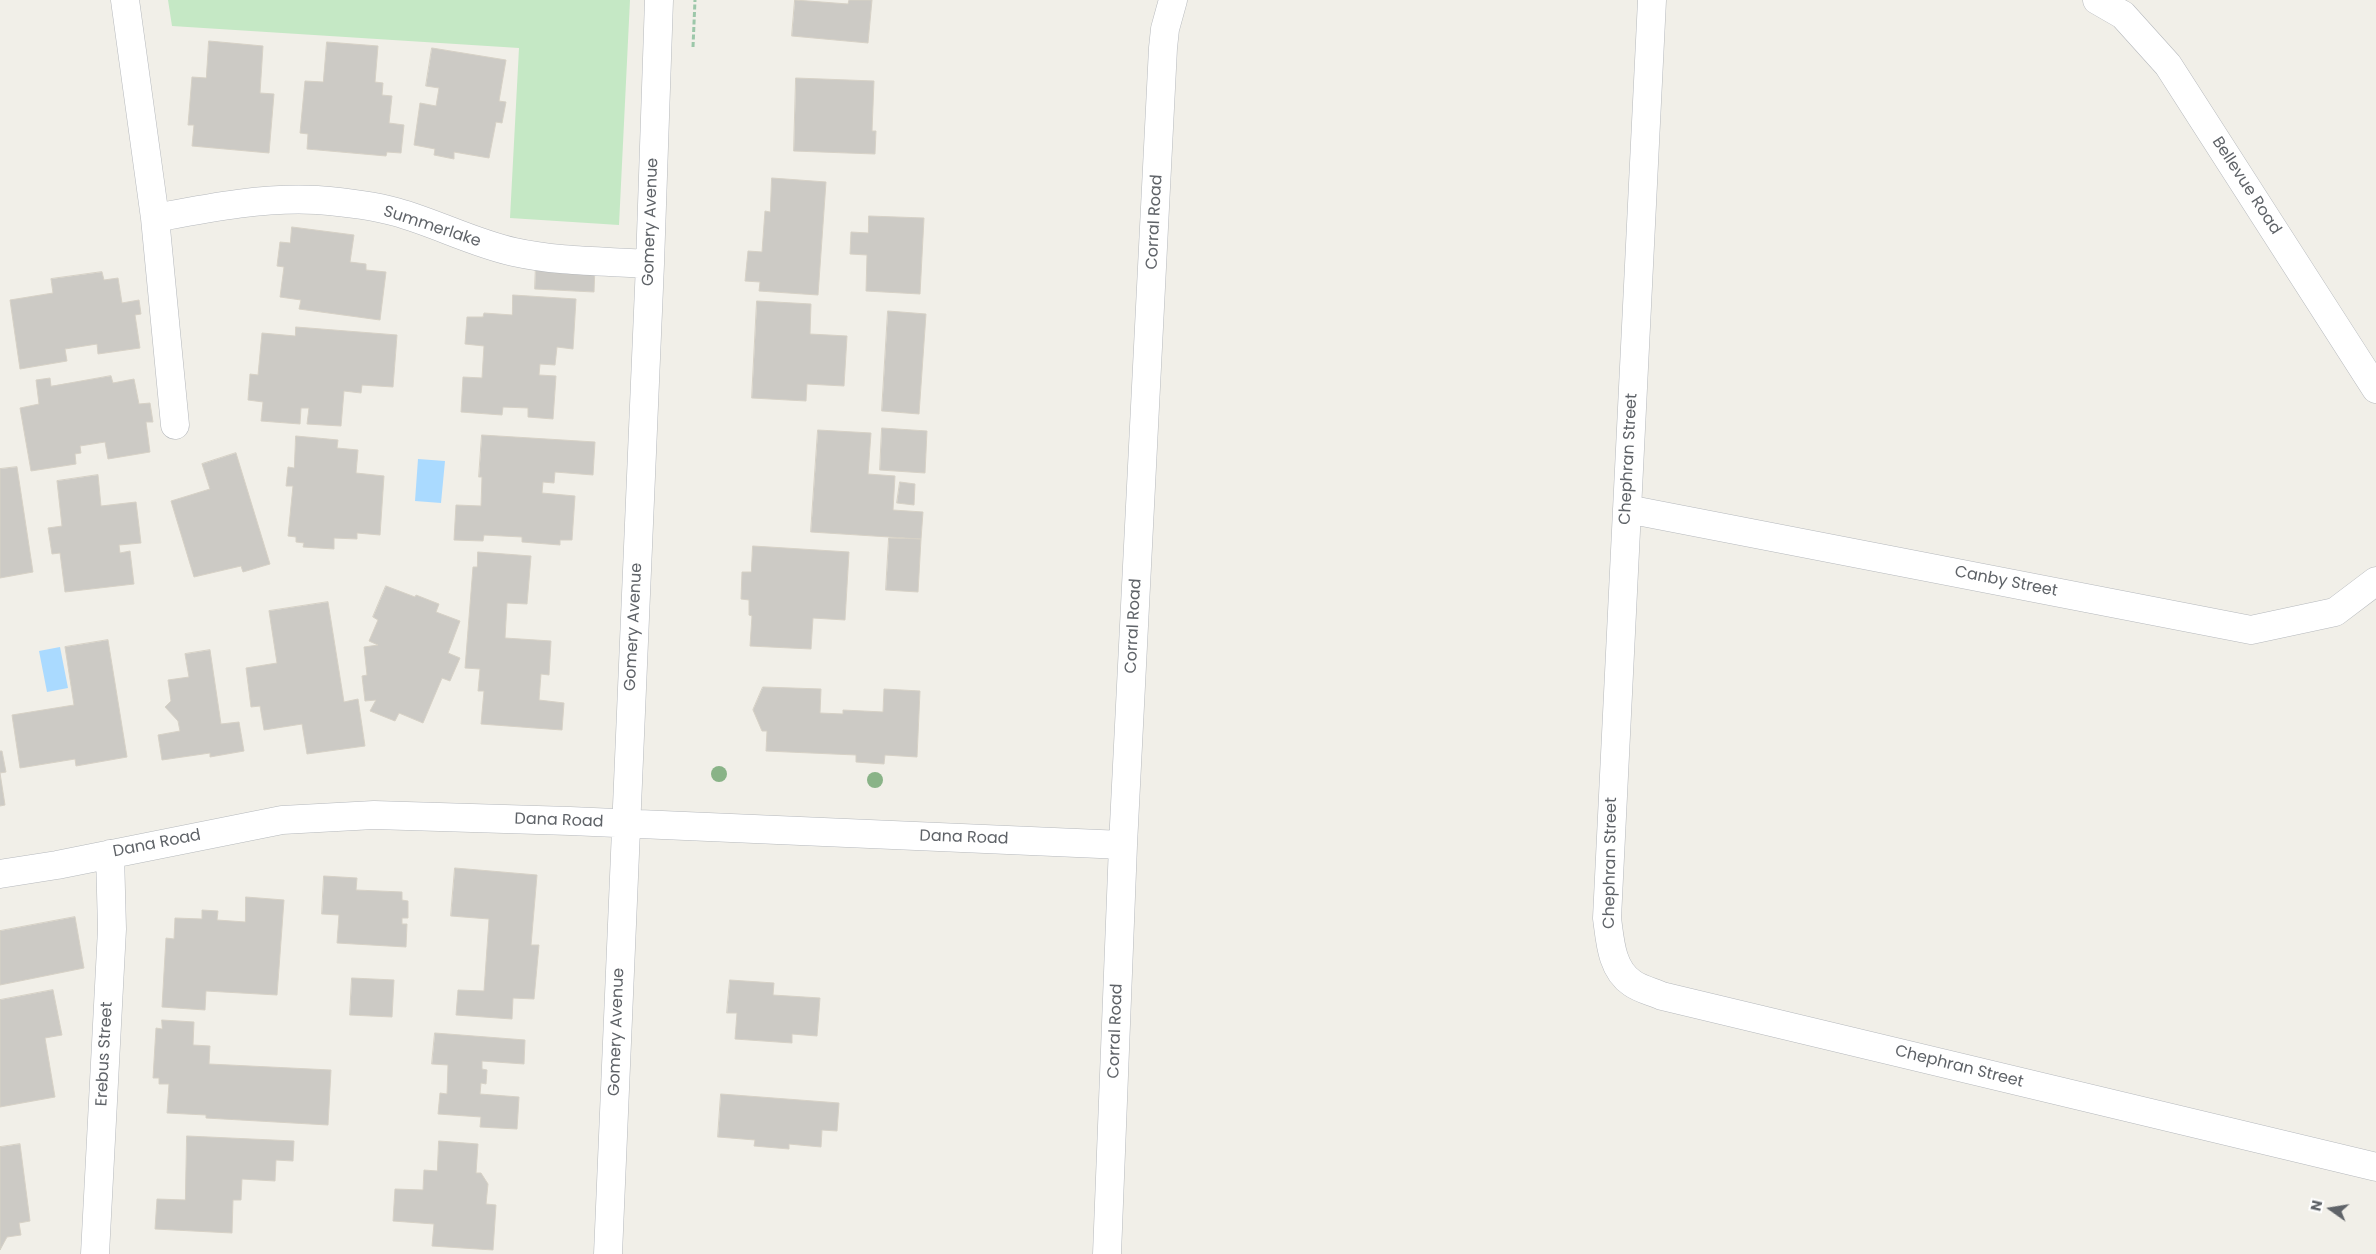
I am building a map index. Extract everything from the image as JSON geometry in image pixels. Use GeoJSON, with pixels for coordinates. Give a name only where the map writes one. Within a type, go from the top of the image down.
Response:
{"type":"FeatureCollection","features":[{"type":"Feature","properties":{"kind":"street"},"geometry":{"type":"LineString","coordinates":[[125,0],[155,218],[175,425]]}},
{"type":"Feature","properties":{"kind":"street","name":"Gomery Avenue"},"geometry":{"type":"LineString","coordinates":[[608,1254],[650,264],[659,0]]}},
{"type":"Feature","properties":{"kind":"street","name":"Corral Road"},"geometry":{"type":"LineString","coordinates":[[1107,1254],[1123,845],[1163,48],[1165,29],[1173,0]]}},
{"type":"Feature","properties":{"kind":"street","name":"Chephran Street"},"geometry":{"type":"LineString","coordinates":[[1652,0],[1607,918],[1611,950],[1617,966],[1632,983],[1662,996],[2376,1167]]}},
{"type":"Feature","properties":{"kind":"street","name":"Bellevue Road"},"geometry":{"type":"LineString","coordinates":[[2097,0],[2123,15],[2168,65],[2376,389]]}},
{"type":"Feature","properties":{"kind":"street","name":"Summerlake"},"geometry":{"type":"LineString","coordinates":[[155,218],[217,206],[271,201],[316,200],[395,211],[475,241],[513,252],[546,258],[650,264]]}},
{"type":"Feature","properties":{"kind":"street","name":"Canby Street"},"geometry":{"type":"LineString","coordinates":[[1627,509],[2251,630],[2335,612],[2376,581]]}},
{"type":"Feature","properties":{"kind":"street","name":"Dana Road"},"geometry":{"type":"LineString","coordinates":[[0,874],[57,865],[282,820],[374,815],[1123,845]]}},
{"type":"Feature","properties":{"kind":"street","name":"Erebus Street"},"geometry":{"type":"LineString","coordinates":[[95,1254],[112,929],[110,854]]}},
{"type":"Feature","properties":{"kind":"green space"},"geometry":{"type":"Polygon","coordinates":[[[168,0],[630,0],[619,225],[510,218],[519,48],[172,26],[168,0]]]}},
{"type":"Feature","properties":{"kind":"water"},"geometry":{"type":"Polygon","coordinates":[[[418,459],[445,461],[441,503],[415,501],[418,459]]]}},
{"type":"Feature","properties":{"kind":"water"},"geometry":{"type":"Polygon","coordinates":[[[60,647],[68,688],[47,692],[39,651],[60,647]]]}},
{"type":"Feature","properties":{"kind":"building"},"geometry":{"type":"Polygon","coordinates":[[[795,0],[848,4],[849,0],[872,0],[868,43],[792,36],[795,0]]]}},
{"type":"Feature","properties":{"kind":"building"},"geometry":{"type":"Polygon","coordinates":[[[209,41],[263,46],[260,93],[274,94],[269,153],[192,146],[194,125],[188,125],[192,77],[206,78],[209,41]]]}},
{"type":"Feature","properties":{"kind":"building"},"geometry":{"type":"Polygon","coordinates":[[[327,42],[378,46],[375,82],[383,83],[382,95],[392,96],[389,123],[404,125],[401,153],[387,152],[386,156],[307,149],[308,134],[300,133],[305,81],[323,82],[327,42]]]}},
{"type":"Feature","properties":{"kind":"building"},"geometry":{"type":"Polygon","coordinates":[[[432,48],[506,60],[499,101],[506,102],[502,123],[496,122],[489,158],[454,152],[454,159],[434,155],[435,149],[414,145],[420,103],[436,106],[439,88],[426,86],[432,48]]]}},
{"type":"Feature","properties":{"kind":"building"},"geometry":{"type":"Polygon","coordinates":[[[796,78],[874,81],[872,131],[876,131],[875,154],[794,151],[796,78]]]}},
{"type":"Feature","properties":{"kind":"building"},"geometry":{"type":"Polygon","coordinates":[[[772,178],[826,182],[818,295],[759,291],[760,282],[745,281],[748,251],[762,252],[765,211],[770,212],[772,178]]]}},
{"type":"Feature","properties":{"kind":"building"},"geometry":{"type":"Polygon","coordinates":[[[869,216],[924,218],[920,294],[866,291],[867,255],[850,254],[851,232],[868,233],[869,216]]]}},
{"type":"Feature","properties":{"kind":"building"},"geometry":{"type":"Polygon","coordinates":[[[292,227],[354,235],[350,262],[366,264],[366,270],[386,272],[380,320],[299,309],[301,300],[280,297],[284,267],[277,266],[280,242],[290,243],[292,227]]]}},
{"type":"Feature","properties":{"kind":"building"},"geometry":{"type":"Polygon","coordinates":[[[536,263],[595,266],[594,292],[535,289],[536,263]]]}},
{"type":"Feature","properties":{"kind":"building"},"geometry":{"type":"Polygon","coordinates":[[[102,272],[104,280],[118,278],[122,303],[139,300],[141,314],[135,315],[140,348],[98,354],[97,344],[65,349],[67,361],[20,369],[10,300],[53,293],[51,279],[102,272]]]}},
{"type":"Feature","properties":{"kind":"building"},"geometry":{"type":"Polygon","coordinates":[[[513,295],[576,299],[573,349],[557,347],[555,365],[540,364],[539,375],[556,376],[553,419],[528,417],[528,408],[503,407],[502,415],[461,412],[463,377],[482,378],[484,346],[465,344],[467,317],[483,317],[484,313],[512,315],[513,295]]]}},
{"type":"Feature","properties":{"kind":"building"},"geometry":{"type":"Polygon","coordinates":[[[757,301],[811,304],[810,334],[847,336],[844,386],[807,384],[806,401],[752,398],[757,301]]]}},
{"type":"Feature","properties":{"kind":"building"},"geometry":{"type":"Polygon","coordinates":[[[888,311],[926,314],[919,414],[882,411],[888,311]]]}},
{"type":"Feature","properties":{"kind":"building"},"geometry":{"type":"Polygon","coordinates":[[[296,327],[397,335],[393,387],[362,385],[361,393],[344,391],[341,426],[307,424],[309,408],[301,408],[300,424],[261,421],[263,402],[248,400],[250,374],[258,375],[262,333],[295,336],[296,327]]]}},
{"type":"Feature","properties":{"kind":"building"},"geometry":{"type":"Polygon","coordinates":[[[111,376],[113,383],[134,379],[139,404],[150,403],[153,422],[146,422],[150,452],[108,459],[105,442],[80,446],[81,453],[75,454],[76,464],[31,471],[20,408],[39,404],[36,380],[50,378],[51,386],[111,376]]]}},
{"type":"Feature","properties":{"kind":"building"},"geometry":{"type":"Polygon","coordinates":[[[882,428],[927,431],[925,473],[880,470],[882,428]]]}},
{"type":"Feature","properties":{"kind":"building"},"geometry":{"type":"Polygon","coordinates":[[[818,430],[871,433],[868,474],[895,476],[893,510],[923,512],[921,539],[811,532],[818,430]]]}},
{"type":"Feature","properties":{"kind":"building"},"geometry":{"type":"Polygon","coordinates":[[[482,435],[595,442],[593,475],[555,472],[554,483],[543,482],[542,493],[575,496],[572,540],[560,540],[560,545],[522,542],[522,537],[484,535],[483,541],[454,540],[456,505],[481,506],[482,477],[479,477],[482,435]]]}},
{"type":"Feature","properties":{"kind":"building"},"geometry":{"type":"Polygon","coordinates":[[[296,436],[338,440],[337,448],[358,450],[356,473],[384,476],[380,535],[357,533],[357,539],[334,538],[334,549],[303,547],[304,543],[296,542],[296,537],[288,536],[293,486],[286,486],[288,467],[294,468],[296,436]]]}},
{"type":"Feature","properties":{"kind":"building"},"geometry":{"type":"Polygon","coordinates":[[[236,453],[270,564],[243,572],[241,566],[194,577],[171,501],[210,489],[202,464],[236,453]]]}},
{"type":"Feature","properties":{"kind":"building"},"geometry":{"type":"Polygon","coordinates":[[[17,467],[33,572],[0,578],[0,469],[17,467]]]}},
{"type":"Feature","properties":{"kind":"building"},"geometry":{"type":"Polygon","coordinates":[[[98,475],[101,506],[136,502],[141,543],[119,545],[120,553],[130,551],[134,584],[65,592],[60,553],[52,554],[48,528],[62,526],[57,481],[98,475]]]}},
{"type":"Feature","properties":{"kind":"building"},"geometry":{"type":"Polygon","coordinates":[[[900,482],[915,484],[914,505],[897,503],[900,482]]]}},
{"type":"Feature","properties":{"kind":"building"},"geometry":{"type":"Polygon","coordinates":[[[889,538],[921,539],[918,592],[886,590],[889,538]]]}},
{"type":"Feature","properties":{"kind":"building"},"geometry":{"type":"Polygon","coordinates":[[[753,546],[849,552],[845,620],[813,618],[811,649],[750,646],[752,616],[749,615],[749,600],[741,599],[742,572],[751,572],[753,546]]]}},
{"type":"Feature","properties":{"kind":"building"},"geometry":{"type":"Polygon","coordinates":[[[478,552],[531,556],[527,604],[507,603],[505,638],[551,641],[549,675],[541,674],[539,700],[564,703],[562,730],[481,724],[484,691],[478,691],[480,669],[465,668],[473,567],[477,567],[478,552]]]}},
{"type":"Feature","properties":{"kind":"building"},"geometry":{"type":"Polygon","coordinates":[[[386,586],[439,604],[436,612],[460,621],[448,653],[460,658],[450,681],[442,678],[423,723],[399,713],[395,721],[370,711],[376,700],[365,701],[362,676],[367,675],[364,647],[378,645],[369,641],[378,620],[373,617],[386,586]]]}},
{"type":"Feature","properties":{"kind":"building"},"geometry":{"type":"Polygon","coordinates":[[[328,602],[344,702],[358,699],[365,746],[307,754],[302,724],[264,730],[260,706],[251,707],[246,668],[277,663],[269,611],[328,602]]]}},
{"type":"Feature","properties":{"kind":"building"},"geometry":{"type":"Polygon","coordinates":[[[108,640],[127,757],[76,766],[75,759],[20,768],[12,715],[74,705],[65,647],[108,640]]]}},
{"type":"Feature","properties":{"kind":"building"},"geometry":{"type":"Polygon","coordinates":[[[210,650],[221,724],[239,722],[244,751],[210,757],[210,753],[162,760],[158,735],[180,731],[178,721],[165,707],[171,701],[168,680],[189,677],[185,654],[210,650]]]}},
{"type":"Feature","properties":{"kind":"building"},"geometry":{"type":"Polygon","coordinates":[[[763,687],[821,689],[820,713],[843,714],[843,710],[883,712],[884,689],[920,691],[917,757],[885,755],[884,764],[856,762],[856,755],[766,751],[767,731],[762,731],[753,710],[763,687]]]}},
{"type":"Feature","properties":{"kind":"building"},"geometry":{"type":"Polygon","coordinates":[[[0,751],[2,751],[6,772],[0,773],[0,751]]]}},
{"type":"Feature","properties":{"kind":"building"},"geometry":{"type":"Polygon","coordinates":[[[0,773],[5,805],[0,806],[0,773]]]}},
{"type":"Feature","properties":{"kind":"building"},"geometry":{"type":"Polygon","coordinates":[[[455,868],[537,875],[531,945],[539,945],[534,999],[513,998],[512,1019],[456,1015],[458,990],[484,991],[489,919],[451,916],[455,868]]]}},
{"type":"Feature","properties":{"kind":"building"},"geometry":{"type":"Polygon","coordinates":[[[324,876],[357,878],[356,890],[402,892],[402,900],[408,901],[408,918],[402,918],[402,924],[407,924],[406,947],[337,943],[339,915],[322,914],[324,876]]]}},
{"type":"Feature","properties":{"kind":"building"},"geometry":{"type":"Polygon","coordinates":[[[246,897],[284,900],[277,995],[206,991],[205,1010],[162,1007],[166,938],[174,939],[175,918],[202,919],[202,910],[218,911],[217,920],[245,922],[246,897]]]}},
{"type":"Feature","properties":{"kind":"building"},"geometry":{"type":"Polygon","coordinates":[[[75,917],[84,968],[0,985],[0,931],[75,917]]]}},
{"type":"Feature","properties":{"kind":"building"},"geometry":{"type":"Polygon","coordinates":[[[352,978],[394,980],[392,1017],[350,1015],[352,978]]]}},
{"type":"Feature","properties":{"kind":"building"},"geometry":{"type":"Polygon","coordinates":[[[730,980],[774,983],[773,995],[820,998],[817,1036],[792,1034],[792,1043],[735,1039],[737,1013],[727,1013],[730,980]]]}},
{"type":"Feature","properties":{"kind":"building"},"geometry":{"type":"Polygon","coordinates":[[[53,990],[62,1035],[45,1038],[55,1097],[0,1107],[0,1000],[53,990]]]}},
{"type":"Feature","properties":{"kind":"building"},"geometry":{"type":"Polygon","coordinates":[[[162,1020],[194,1022],[193,1045],[210,1046],[209,1064],[331,1070],[328,1125],[206,1118],[206,1115],[167,1113],[169,1084],[159,1084],[159,1078],[153,1078],[156,1028],[162,1029],[162,1020]]]}},
{"type":"Feature","properties":{"kind":"building"},"geometry":{"type":"Polygon","coordinates":[[[435,1033],[525,1040],[524,1064],[482,1061],[482,1069],[487,1070],[486,1084],[481,1083],[480,1094],[519,1097],[517,1129],[480,1127],[481,1117],[438,1114],[440,1093],[447,1094],[448,1065],[432,1064],[435,1033]]]}},
{"type":"Feature","properties":{"kind":"building"},"geometry":{"type":"Polygon","coordinates":[[[721,1094],[839,1103],[837,1131],[822,1130],[821,1147],[789,1144],[789,1149],[754,1146],[755,1140],[718,1137],[721,1094]]]}},
{"type":"Feature","properties":{"kind":"building"},"geometry":{"type":"Polygon","coordinates":[[[187,1136],[294,1141],[293,1161],[276,1160],[275,1181],[242,1179],[241,1200],[233,1200],[232,1233],[155,1229],[157,1199],[185,1200],[187,1136]]]}},
{"type":"Feature","properties":{"kind":"building"},"geometry":{"type":"Polygon","coordinates":[[[439,1141],[478,1144],[476,1173],[481,1173],[488,1184],[486,1204],[496,1205],[493,1250],[432,1246],[434,1224],[393,1221],[395,1189],[423,1190],[424,1170],[437,1171],[439,1141]]]}},
{"type":"Feature","properties":{"kind":"building"},"geometry":{"type":"Polygon","coordinates":[[[20,1144],[30,1221],[19,1223],[21,1235],[7,1237],[0,1250],[0,1147],[20,1144]]]}}]}
